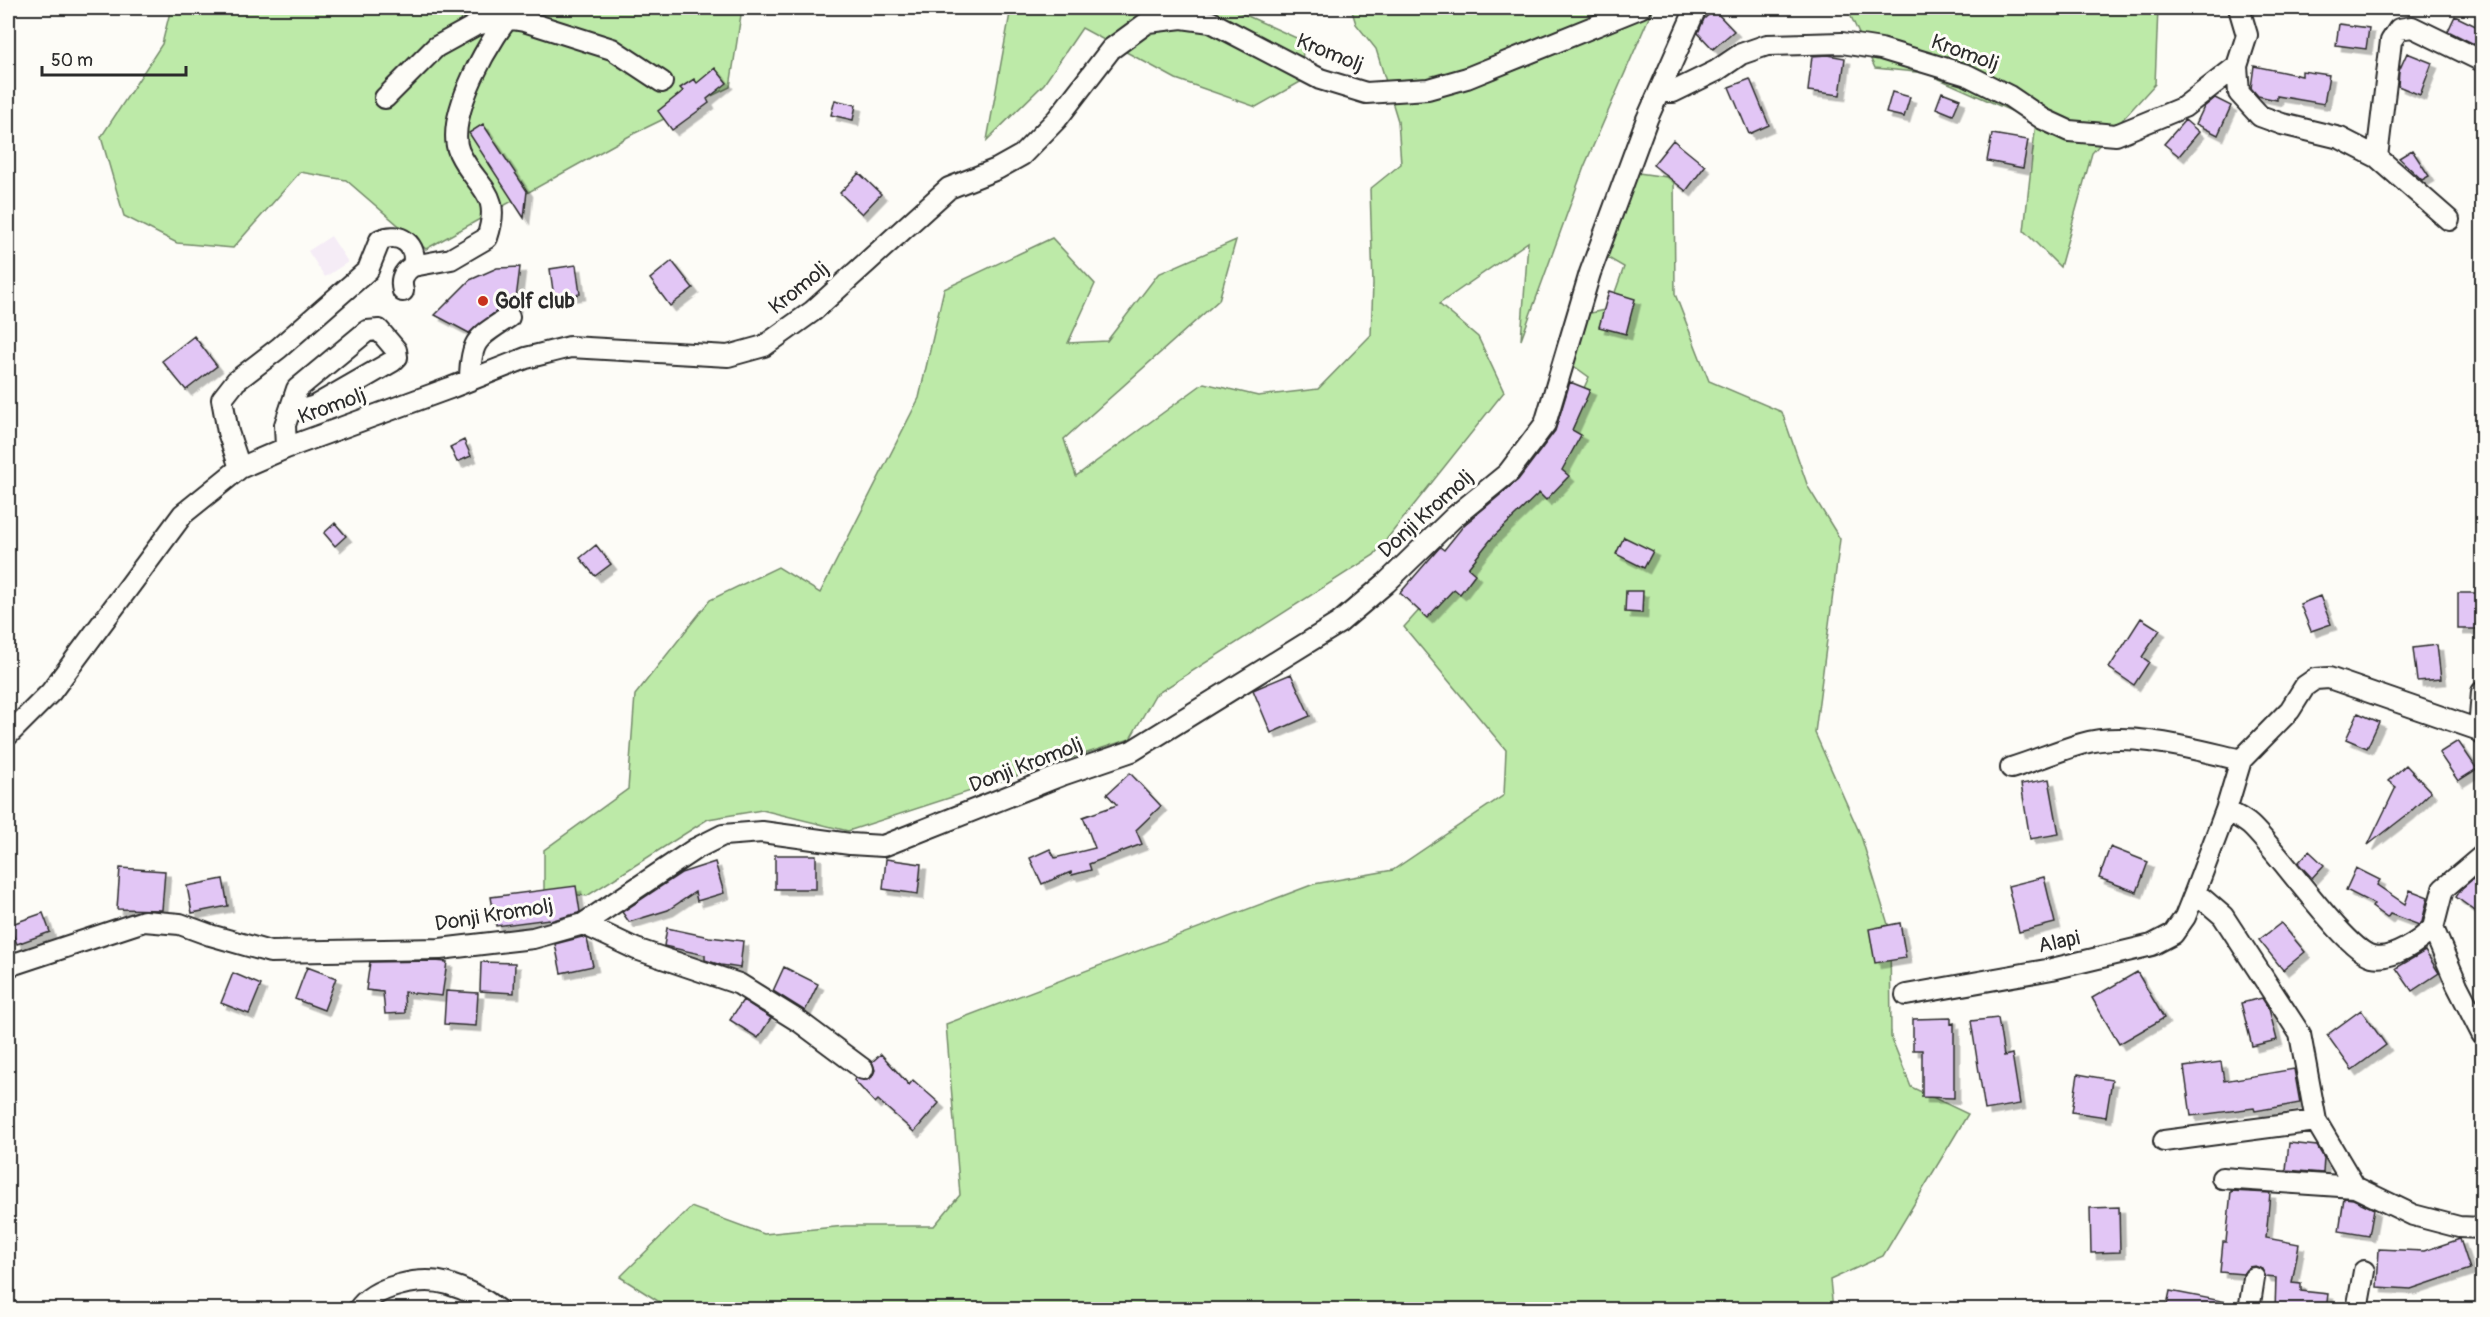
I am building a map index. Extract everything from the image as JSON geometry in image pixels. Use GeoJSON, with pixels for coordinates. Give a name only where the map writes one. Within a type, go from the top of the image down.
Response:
{"type":"FeatureCollection","features":[{"type":"Feature","properties":{"kind":"street","name":"Kromolj"},"geometry":{"type":"LineString","coordinates":[[8,735],[51,692],[183,514],[240,468],[286,448],[450,388],[470,378],[526,358],[570,347],[728,356],[764,346],[813,311],[949,188],[997,169],[1022,155],[1057,119],[1111,49],[1148,22],[1182,18],[1211,22],[1320,80],[1366,93],[1428,89],[1467,78],[1640,8]]}},
{"type":"Feature","properties":{"kind":"street","name":"Donji Kromolj"},"geometry":{"type":"LineString","coordinates":[[8,966],[144,921],[180,924],[270,952],[440,949],[533,938],[583,924],[695,849],[723,835],[762,832],[850,844],[883,846],[1062,775],[1132,751],[1339,623],[1386,583],[1454,517],[1508,473],[1545,424],[1590,273],[1647,119],[1696,8]]}},
{"type":"Feature","properties":{"kind":"street"},"geometry":{"type":"LineString","coordinates":[[2239,8],[2247,35],[2237,66],[2240,93],[2260,116],[2282,124],[2340,138],[2377,157],[2449,220]]}},
{"type":"Feature","properties":{"kind":"street"},"geometry":{"type":"LineString","coordinates":[[511,13],[524,21],[612,49],[662,82]]}},
{"type":"Feature","properties":{"kind":"street"},"geometry":{"type":"LineString","coordinates":[[385,98],[436,47],[476,25],[511,13]]}},
{"type":"Feature","properties":{"kind":"street"},"geometry":{"type":"LineString","coordinates":[[403,291],[404,274],[413,266],[451,260],[487,238],[494,219],[493,205],[459,151],[455,135],[463,99],[494,35],[511,13]]}},
{"type":"Feature","properties":{"kind":"street"},"geometry":{"type":"LineString","coordinates":[[2377,157],[2391,41],[2399,29],[2412,27],[2482,61]]}},
{"type":"Feature","properties":{"kind":"street","name":"Kromolj"},"geometry":{"type":"LineString","coordinates":[[1659,92],[1674,92],[1716,71],[1741,54],[1767,45],[1842,43],[1881,49],[1967,75],[2009,96],[2043,119],[2069,131],[2116,135],[2184,107],[2237,66]]}},
{"type":"Feature","properties":{"kind":"street"},"geometry":{"type":"LineString","coordinates":[[240,468],[228,432],[222,399],[237,381],[279,348],[368,270],[380,240],[393,236],[406,241],[414,253],[413,266]]}},
{"type":"Feature","properties":{"kind":"street"},"geometry":{"type":"LineString","coordinates":[[470,378],[470,356],[477,339],[509,317]]}},
{"type":"Feature","properties":{"kind":"street"},"geometry":{"type":"LineString","coordinates":[[286,448],[285,425],[297,389],[367,331],[379,330],[396,350],[397,357],[393,361],[315,406],[301,410],[292,406]]}},
{"type":"Feature","properties":{"kind":"street","name":"Alapi"},"geometry":{"type":"LineString","coordinates":[[1906,995],[2052,969],[2152,945],[2174,934],[2185,917],[2195,892],[2226,810],[2241,760],[2290,710],[2305,686],[2315,679],[2329,678],[2481,732],[2482,692]]}},
{"type":"Feature","properties":{"kind":"street"},"geometry":{"type":"LineString","coordinates":[[2011,768],[2082,744],[2105,740],[2142,741],[2241,760]]}},
{"type":"Feature","properties":{"kind":"street"},"geometry":{"type":"LineString","coordinates":[[2226,810],[2249,824],[2342,933],[2364,953],[2374,957],[2384,956],[2418,943],[2433,928],[2443,890],[2482,856]]}},
{"type":"Feature","properties":{"kind":"street"},"geometry":{"type":"LineString","coordinates":[[2195,892],[2223,916],[2300,1034],[2316,1121],[2355,1186]]}},
{"type":"Feature","properties":{"kind":"street"},"geometry":{"type":"LineString","coordinates":[[583,924],[636,949],[739,984],[800,1022],[863,1069]]}},
{"type":"Feature","properties":{"kind":"street"},"geometry":{"type":"LineString","coordinates":[[2433,928],[2457,985],[2482,1034]]}},
{"type":"Feature","properties":{"kind":"street"},"geometry":{"type":"LineString","coordinates":[[2164,1141],[2316,1121]]}},
{"type":"Feature","properties":{"kind":"street"},"geometry":{"type":"LineString","coordinates":[[2222,1178],[2355,1186],[2413,1215],[2459,1227],[2482,1228]]}},
{"type":"Feature","properties":{"kind":"street"},"geometry":{"type":"LineString","coordinates":[[2357,1310],[2364,1271]]}},
{"type":"Feature","properties":{"kind":"street"},"geometry":{"type":"LineString","coordinates":[[2249,1310],[2254,1278]]}},
{"type":"Feature","properties":{"kind":"street"},"geometry":{"type":"LineString","coordinates":[[358,1310],[362,1303],[387,1288],[410,1282],[446,1283],[487,1301],[498,1310]]}},
{"type":"Feature","properties":{"kind":"shaded area"},"geometry":{"type":"Polygon","coordinates":[[[331,236],[348,262],[325,277],[308,251],[331,236]]]}},
{"type":"Feature","properties":{"kind":"green space"},"geometry":{"type":"Polygon","coordinates":[[[171,8],[742,8],[730,87],[633,134],[426,249],[346,180],[300,172],[233,248],[177,243],[124,216],[101,137],[162,44],[171,8]]]}},
{"type":"Feature","properties":{"kind":"green space"},"geometry":{"type":"Polygon","coordinates":[[[1011,8],[1230,8],[1303,41],[1302,81],[1256,107],[1176,79],[1082,28],[1044,84],[987,140],[1011,8]]]}},
{"type":"Feature","properties":{"kind":"green space"},"geometry":{"type":"Polygon","coordinates":[[[1351,8],[1653,8],[1584,167],[1521,340],[1528,242],[1439,304],[1478,337],[1504,392],[1374,555],[1155,695],[1130,739],[848,831],[762,810],[708,819],[587,896],[544,891],[544,850],[628,789],[635,695],[710,600],[778,567],[820,593],[919,398],[944,289],[1052,238],[1095,284],[1068,343],[1107,341],[1158,274],[1236,240],[1219,300],[1064,439],[1076,476],[1204,383],[1258,396],[1318,389],[1371,335],[1373,284],[1370,189],[1401,164],[1398,121],[1376,49],[1356,24],[1351,8]]]}},
{"type":"Feature","properties":{"kind":"green space"},"geometry":{"type":"Polygon","coordinates":[[[1847,8],[2158,8],[2155,84],[2092,153],[2060,267],[2024,231],[2036,122],[1926,73],[1875,68],[1847,8]]]}},
{"type":"Feature","properties":{"kind":"green space"},"geometry":{"type":"Polygon","coordinates":[[[1624,171],[1674,178],[1675,294],[1709,381],[1782,412],[1808,487],[1840,539],[1815,733],[1861,836],[1890,931],[1891,1037],[1911,1087],[1968,1114],[1883,1256],[1830,1280],[1833,1309],[672,1310],[620,1277],[691,1207],[764,1234],[845,1226],[934,1226],[960,1195],[946,1024],[1314,884],[1393,870],[1504,795],[1506,750],[1404,627],[1476,547],[1539,485],[1589,377],[1557,354],[1572,317],[1609,309],[1624,267],[1596,251],[1624,171]]]}},
{"type":"Feature","properties":{"kind":"building"},"geometry":{"type":"Polygon","coordinates":[[[1714,10],[1734,31],[1713,49],[1698,33],[1704,19],[1714,10]]]}},
{"type":"Feature","properties":{"kind":"building"},"geometry":{"type":"Polygon","coordinates":[[[2455,16],[2482,29],[2482,48],[2448,31],[2455,16]]]}},
{"type":"Feature","properties":{"kind":"building"},"geometry":{"type":"Polygon","coordinates":[[[2339,24],[2369,28],[2366,49],[2336,45],[2339,24]]]}},
{"type":"Feature","properties":{"kind":"building"},"geometry":{"type":"Polygon","coordinates":[[[2407,53],[2432,63],[2420,95],[2398,86],[2399,71],[2407,53]]]}},
{"type":"Feature","properties":{"kind":"building"},"geometry":{"type":"Polygon","coordinates":[[[1828,55],[1845,58],[1840,95],[1808,91],[1812,56],[1828,55]]]}},
{"type":"Feature","properties":{"kind":"building"},"geometry":{"type":"Polygon","coordinates":[[[2254,66],[2302,76],[2302,71],[2329,75],[2324,104],[2277,96],[2277,100],[2258,96],[2251,88],[2254,66]]]}},
{"type":"Feature","properties":{"kind":"building"},"geometry":{"type":"Polygon","coordinates":[[[715,68],[727,83],[707,99],[709,103],[672,130],[658,111],[683,91],[680,88],[694,79],[697,83],[715,68]]]}},
{"type":"Feature","properties":{"kind":"building"},"geometry":{"type":"Polygon","coordinates":[[[1750,79],[1769,125],[1749,134],[1729,87],[1750,79]]]}},
{"type":"Feature","properties":{"kind":"building"},"geometry":{"type":"Polygon","coordinates":[[[1892,92],[1910,97],[1904,117],[1886,113],[1892,92]]]}},
{"type":"Feature","properties":{"kind":"building"},"geometry":{"type":"Polygon","coordinates":[[[1942,92],[1960,99],[1953,115],[1936,108],[1942,92]]]}},
{"type":"Feature","properties":{"kind":"building"},"geometry":{"type":"Polygon","coordinates":[[[2215,98],[2231,106],[2218,135],[2196,124],[2204,107],[2215,98]]]}},
{"type":"Feature","properties":{"kind":"building"},"geometry":{"type":"Polygon","coordinates":[[[835,100],[856,105],[853,120],[831,115],[835,100]]]}},
{"type":"Feature","properties":{"kind":"building"},"geometry":{"type":"Polygon","coordinates":[[[2185,120],[2199,132],[2179,156],[2164,144],[2185,120]]]}},
{"type":"Feature","properties":{"kind":"building"},"geometry":{"type":"Polygon","coordinates":[[[483,124],[527,191],[524,218],[469,133],[483,124]]]}},
{"type":"Feature","properties":{"kind":"building"},"geometry":{"type":"Polygon","coordinates":[[[1992,134],[2028,140],[2023,168],[1987,161],[1992,134]]]}},
{"type":"Feature","properties":{"kind":"building"},"geometry":{"type":"Polygon","coordinates":[[[1673,140],[1705,166],[1686,191],[1653,165],[1673,140]]]}},
{"type":"Feature","properties":{"kind":"building"},"geometry":{"type":"Polygon","coordinates":[[[2412,150],[2429,176],[2422,180],[2399,158],[2412,150]]]}},
{"type":"Feature","properties":{"kind":"building"},"geometry":{"type":"Polygon","coordinates":[[[859,173],[881,194],[862,214],[840,193],[859,173]]]}},
{"type":"Feature","properties":{"kind":"building"},"geometry":{"type":"Polygon","coordinates":[[[672,261],[693,288],[670,306],[650,279],[672,261]]]}},
{"type":"Feature","properties":{"kind":"building"},"geometry":{"type":"Polygon","coordinates":[[[576,265],[580,294],[554,298],[550,269],[576,265]]]}},
{"type":"Feature","properties":{"kind":"building","name":"Golf club"},"geometry":{"type":"Polygon","coordinates":[[[520,267],[515,307],[509,305],[502,307],[469,333],[435,315],[470,280],[497,268],[520,267]]]}},
{"type":"Feature","properties":{"kind":"building"},"geometry":{"type":"Polygon","coordinates":[[[1609,291],[1635,299],[1626,334],[1599,327],[1609,291]]]}},
{"type":"Feature","properties":{"kind":"building"},"geometry":{"type":"Polygon","coordinates":[[[194,336],[217,366],[186,390],[162,361],[194,336]]]}},
{"type":"Feature","properties":{"kind":"building"},"geometry":{"type":"Polygon","coordinates":[[[1570,382],[1590,390],[1572,430],[1581,435],[1562,470],[1569,476],[1546,500],[1539,493],[1492,538],[1468,568],[1475,574],[1460,594],[1454,589],[1427,618],[1400,593],[1440,547],[1444,550],[1464,525],[1518,480],[1555,431],[1570,382]]]}},
{"type":"Feature","properties":{"kind":"building"},"geometry":{"type":"Polygon","coordinates":[[[464,440],[471,456],[457,462],[450,447],[464,440]]]}},
{"type":"Feature","properties":{"kind":"building"},"geometry":{"type":"Polygon","coordinates":[[[335,523],[346,536],[335,546],[324,533],[335,523]]]}},
{"type":"Feature","properties":{"kind":"building"},"geometry":{"type":"Polygon","coordinates":[[[1624,537],[1653,551],[1644,568],[1616,554],[1624,537]]]}},
{"type":"Feature","properties":{"kind":"building"},"geometry":{"type":"Polygon","coordinates":[[[596,545],[611,564],[595,576],[580,558],[596,545]]]}},
{"type":"Feature","properties":{"kind":"building"},"geometry":{"type":"Polygon","coordinates":[[[1626,591],[1643,591],[1642,613],[1625,612],[1626,591]]]}},
{"type":"Feature","properties":{"kind":"building"},"geometry":{"type":"Polygon","coordinates":[[[2458,593],[2482,593],[2482,629],[2458,629],[2458,593]]]}},
{"type":"Feature","properties":{"kind":"building"},"geometry":{"type":"Polygon","coordinates":[[[2320,596],[2331,624],[2311,631],[2300,604],[2320,596]]]}},
{"type":"Feature","properties":{"kind":"building"},"geometry":{"type":"Polygon","coordinates":[[[2141,618],[2160,630],[2142,657],[2149,662],[2134,685],[2109,668],[2141,618]]]}},
{"type":"Feature","properties":{"kind":"building"},"geometry":{"type":"Polygon","coordinates":[[[2437,645],[2441,679],[2417,681],[2413,648],[2437,645]]]}},
{"type":"Feature","properties":{"kind":"building"},"geometry":{"type":"Polygon","coordinates":[[[1291,674],[1310,716],[1271,733],[1253,690],[1291,674]]]}},
{"type":"Feature","properties":{"kind":"building"},"geometry":{"type":"Polygon","coordinates":[[[2358,713],[2379,722],[2367,748],[2346,739],[2358,713]]]}},
{"type":"Feature","properties":{"kind":"building"},"geometry":{"type":"Polygon","coordinates":[[[2458,741],[2477,769],[2458,781],[2439,753],[2458,741]]]}},
{"type":"Feature","properties":{"kind":"building"},"geometry":{"type":"Polygon","coordinates":[[[2406,765],[2431,792],[2408,814],[2368,845],[2396,787],[2388,781],[2406,765]]]}},
{"type":"Feature","properties":{"kind":"building"},"geometry":{"type":"Polygon","coordinates":[[[1130,773],[1161,806],[1136,830],[1142,844],[1089,864],[1091,870],[1072,875],[1071,872],[1042,884],[1030,858],[1050,849],[1055,858],[1095,848],[1083,817],[1117,805],[1107,794],[1130,773]]]}},
{"type":"Feature","properties":{"kind":"building"},"geometry":{"type":"Polygon","coordinates":[[[2049,779],[2059,834],[2030,839],[2021,784],[2049,779]]]}},
{"type":"Feature","properties":{"kind":"building"},"geometry":{"type":"Polygon","coordinates":[[[2110,847],[2148,862],[2137,892],[2099,878],[2110,847]]]}},
{"type":"Feature","properties":{"kind":"building"},"geometry":{"type":"Polygon","coordinates":[[[2309,851],[2324,865],[2312,878],[2298,863],[2309,851]]]}},
{"type":"Feature","properties":{"kind":"building"},"geometry":{"type":"Polygon","coordinates":[[[775,855],[816,855],[816,889],[775,889],[775,855]]]}},
{"type":"Feature","properties":{"kind":"building"},"geometry":{"type":"Polygon","coordinates":[[[886,859],[921,864],[918,894],[883,889],[886,859]]]}},
{"type":"Feature","properties":{"kind":"building"},"geometry":{"type":"Polygon","coordinates":[[[715,862],[724,893],[697,901],[695,892],[668,910],[629,922],[622,912],[681,873],[715,862]]]}},
{"type":"Feature","properties":{"kind":"building"},"geometry":{"type":"Polygon","coordinates":[[[120,868],[165,871],[162,910],[117,909],[120,868]]]}},
{"type":"Feature","properties":{"kind":"building"},"geometry":{"type":"Polygon","coordinates":[[[2356,868],[2380,880],[2377,885],[2405,904],[2410,890],[2428,897],[2422,922],[2419,925],[2390,914],[2387,918],[2372,907],[2374,904],[2346,890],[2356,868]]]}},
{"type":"Feature","properties":{"kind":"building"},"geometry":{"type":"Polygon","coordinates":[[[2478,875],[2482,879],[2482,916],[2456,897],[2462,888],[2478,875]]]}},
{"type":"Feature","properties":{"kind":"building"},"geometry":{"type":"Polygon","coordinates":[[[2044,877],[2055,923],[2019,932],[2008,886],[2044,877]]]}},
{"type":"Feature","properties":{"kind":"building"},"geometry":{"type":"Polygon","coordinates":[[[223,879],[228,906],[192,913],[187,886],[223,879]]]}},
{"type":"Feature","properties":{"kind":"building"},"geometry":{"type":"Polygon","coordinates":[[[576,886],[580,912],[550,921],[549,919],[496,926],[491,897],[576,886]]]}},
{"type":"Feature","properties":{"kind":"building"},"geometry":{"type":"Polygon","coordinates":[[[43,913],[50,932],[17,944],[9,925],[43,913]]]}},
{"type":"Feature","properties":{"kind":"building"},"geometry":{"type":"Polygon","coordinates":[[[1900,923],[1906,958],[1875,963],[1869,929],[1900,923]]]}},
{"type":"Feature","properties":{"kind":"building"},"geometry":{"type":"Polygon","coordinates":[[[2281,923],[2305,952],[2283,970],[2259,940],[2281,923]]]}},
{"type":"Feature","properties":{"kind":"building"},"geometry":{"type":"Polygon","coordinates":[[[667,928],[743,941],[740,968],[705,960],[705,955],[664,946],[667,928]]]}},
{"type":"Feature","properties":{"kind":"building"},"geometry":{"type":"Polygon","coordinates":[[[582,937],[587,939],[593,966],[561,973],[555,944],[582,937]]]}},
{"type":"Feature","properties":{"kind":"building"},"geometry":{"type":"Polygon","coordinates":[[[2425,951],[2439,973],[2412,991],[2396,968],[2425,951]]]}},
{"type":"Feature","properties":{"kind":"building"},"geometry":{"type":"Polygon","coordinates":[[[370,962],[447,962],[442,996],[404,992],[405,1013],[385,1014],[383,992],[366,990],[370,962]]]}},
{"type":"Feature","properties":{"kind":"building"},"geometry":{"type":"Polygon","coordinates":[[[481,962],[515,963],[514,993],[480,991],[481,962]]]}},
{"type":"Feature","properties":{"kind":"building"},"geometry":{"type":"Polygon","coordinates":[[[307,967],[336,978],[324,1010],[295,999],[307,967]]]}},
{"type":"Feature","properties":{"kind":"building"},"geometry":{"type":"Polygon","coordinates":[[[784,967],[818,984],[805,1011],[773,991],[784,967]]]}},
{"type":"Feature","properties":{"kind":"building"},"geometry":{"type":"Polygon","coordinates":[[[2137,972],[2164,1018],[2119,1044],[2092,998],[2137,972]]]}},
{"type":"Feature","properties":{"kind":"building"},"geometry":{"type":"Polygon","coordinates":[[[233,973],[261,985],[249,1014],[221,1003],[233,973]]]}},
{"type":"Feature","properties":{"kind":"building"},"geometry":{"type":"Polygon","coordinates":[[[446,991],[478,993],[476,1026],[444,1024],[446,991]]]}},
{"type":"Feature","properties":{"kind":"building"},"geometry":{"type":"Polygon","coordinates":[[[2262,998],[2269,1009],[2277,1040],[2252,1046],[2241,1003],[2262,998]]]}},
{"type":"Feature","properties":{"kind":"building"},"geometry":{"type":"Polygon","coordinates":[[[743,1000],[771,1018],[758,1038],[730,1020],[743,1000]]]}},
{"type":"Feature","properties":{"kind":"building"},"geometry":{"type":"Polygon","coordinates":[[[2361,1010],[2386,1045],[2352,1070],[2327,1035],[2361,1010]]]}},
{"type":"Feature","properties":{"kind":"building"},"geometry":{"type":"Polygon","coordinates":[[[1951,1018],[1951,1024],[1954,1023],[1954,1098],[1922,1097],[1922,1050],[1913,1050],[1913,1019],[1951,1018]]]}},
{"type":"Feature","properties":{"kind":"building"},"geometry":{"type":"Polygon","coordinates":[[[1998,1018],[2004,1056],[2012,1054],[2020,1104],[1985,1110],[1971,1021],[1998,1018]]]}},
{"type":"Feature","properties":{"kind":"building"},"geometry":{"type":"Polygon","coordinates":[[[881,1054],[909,1085],[913,1080],[939,1103],[914,1132],[878,1100],[875,1103],[854,1080],[855,1078],[867,1080],[872,1077],[875,1070],[872,1062],[881,1054]]]}},
{"type":"Feature","properties":{"kind":"building"},"geometry":{"type":"Polygon","coordinates":[[[2221,1062],[2224,1081],[2294,1069],[2300,1103],[2255,1111],[2254,1108],[2191,1116],[2184,1067],[2221,1062]]]}},
{"type":"Feature","properties":{"kind":"building"},"geometry":{"type":"Polygon","coordinates":[[[2078,1074],[2112,1080],[2106,1117],[2072,1112],[2078,1074]]]}},
{"type":"Feature","properties":{"kind":"building"},"geometry":{"type":"Polygon","coordinates":[[[2289,1143],[2317,1146],[2324,1158],[2323,1173],[2286,1170],[2289,1143]]]}},
{"type":"Feature","properties":{"kind":"building"},"geometry":{"type":"Polygon","coordinates":[[[2231,1191],[2270,1193],[2266,1238],[2299,1244],[2292,1283],[2301,1284],[2301,1291],[2328,1294],[2326,1310],[2275,1310],[2276,1278],[2266,1277],[2262,1269],[2255,1266],[2249,1267],[2243,1274],[2220,1272],[2223,1242],[2226,1242],[2231,1191]]]}},
{"type":"Feature","properties":{"kind":"building"},"geometry":{"type":"Polygon","coordinates":[[[2344,1198],[2353,1199],[2374,1209],[2369,1236],[2339,1231],[2344,1198]]]}},
{"type":"Feature","properties":{"kind":"building"},"geometry":{"type":"Polygon","coordinates":[[[2119,1207],[2120,1252],[2091,1253],[2090,1208],[2119,1207]]]}},
{"type":"Feature","properties":{"kind":"building"},"geometry":{"type":"Polygon","coordinates":[[[2460,1239],[2470,1269],[2411,1289],[2377,1287],[2379,1249],[2424,1251],[2460,1239]]]}},
{"type":"Feature","properties":{"kind":"building"},"geometry":{"type":"Polygon","coordinates":[[[2170,1291],[2227,1302],[2227,1310],[2166,1310],[2170,1291]]]}},
{"type":"Feature","properties":{"kind":"place","name":"Golf club"},"geometry":{"type":"Point","coordinates":[483,301]}}]}
